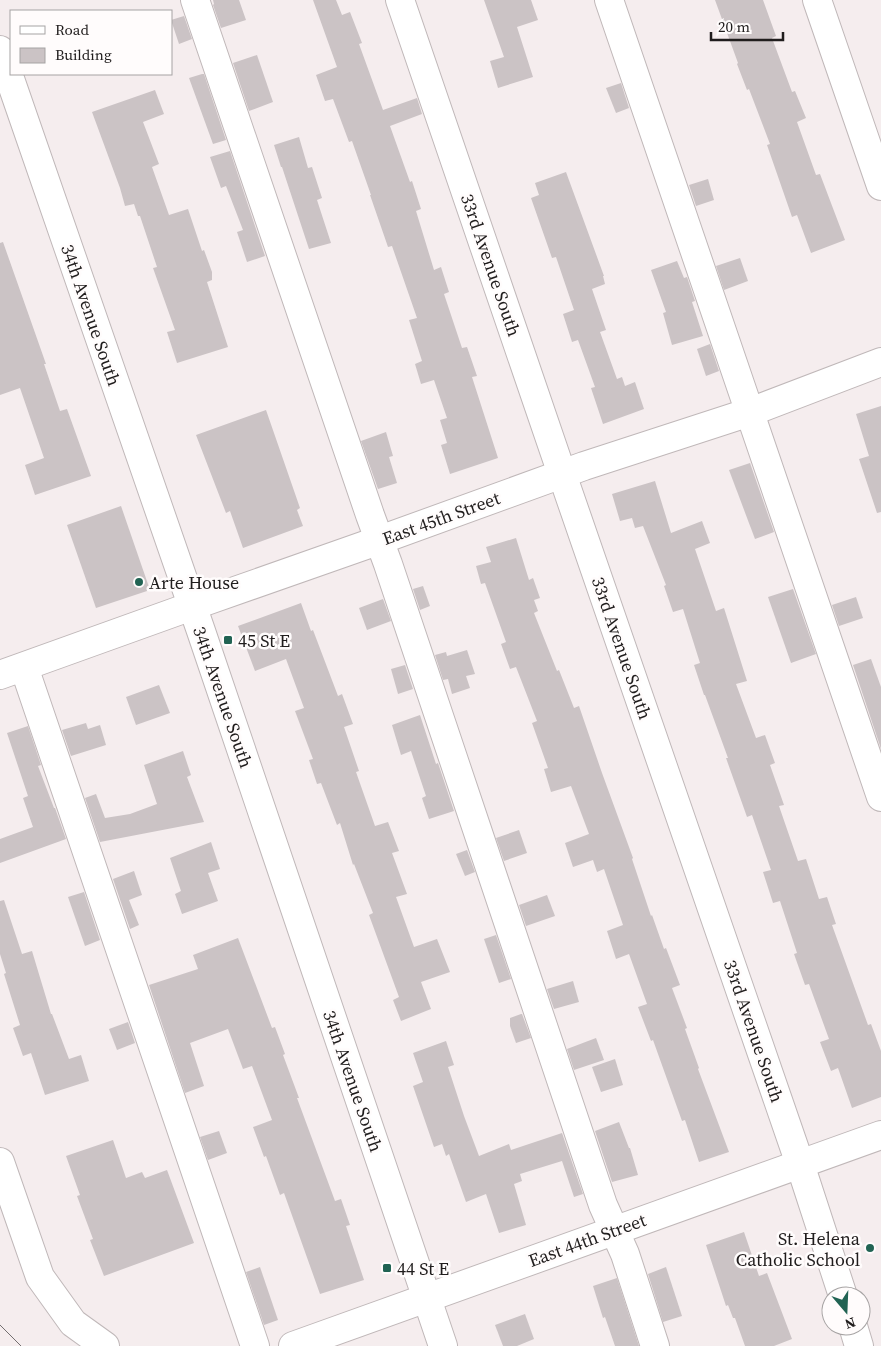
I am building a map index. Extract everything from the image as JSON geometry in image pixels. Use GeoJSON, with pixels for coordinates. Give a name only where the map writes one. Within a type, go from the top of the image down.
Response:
{"type":"FeatureCollection","features":[{"type":"Feature","properties":{"kind":"street"},"geometry":{"type":"LineString","coordinates":[[195,0],[380,540],[603,1205],[624,1254],[656,1346]]}},
{"type":"Feature","properties":{"kind":"street","name":"33rd Avenue South"},"geometry":{"type":"LineString","coordinates":[[400,0],[800,1164],[840,1286]]}},
{"type":"Feature","properties":{"kind":"street"},"geometry":{"type":"LineString","coordinates":[[609,0],[881,797]]}},
{"type":"Feature","properties":{"kind":"street"},"geometry":{"type":"LineString","coordinates":[[817,0],[881,186]]}},
{"type":"Feature","properties":{"kind":"street","name":"34th Avenue South"},"geometry":{"type":"LineString","coordinates":[[0,50],[192,606],[443,1346]]}},
{"type":"Feature","properties":{"kind":"street","name":"East 45th Street"},"geometry":{"type":"LineString","coordinates":[[12,671],[562,474],[750,412],[881,362]]}},
{"type":"Feature","properties":{"kind":"street"},"geometry":{"type":"LineString","coordinates":[[12,671],[255,1346]]}},
{"type":"Feature","properties":{"kind":"street","name":"East 44th Street"},"geometry":{"type":"LineString","coordinates":[[293,1346],[881,1135]]}},
{"type":"Feature","properties":{"kind":"street"},"geometry":{"type":"LineString","coordinates":[[0,1162],[40,1277],[73,1324],[105,1346]]}},
{"type":"Feature","properties":{"kind":"building"},"geometry":{"type":"Polygon","coordinates":[[[213,0],[239,0],[246,20],[221,28],[213,0]]]}},
{"type":"Feature","properties":{"kind":"building"},"geometry":{"type":"Polygon","coordinates":[[[313,0],[336,0],[342,15],[350,12],[362,43],[359,44],[383,110],[417,98],[422,114],[390,126],[421,209],[416,211],[434,270],[441,267],[449,292],[444,294],[462,348],[467,347],[477,376],[472,377],[498,458],[450,474],[441,445],[447,443],[440,420],[447,418],[434,380],[421,384],[415,364],[422,361],[409,320],[417,318],[392,246],[388,247],[352,141],[349,142],[333,99],[325,101],[316,75],[337,67],[313,0]]]}},
{"type":"Feature","properties":{"kind":"building"},"geometry":{"type":"Polygon","coordinates":[[[484,0],[531,0],[538,20],[517,27],[533,77],[498,88],[490,61],[504,57],[484,0]]]}},
{"type":"Feature","properties":{"kind":"building"},"geometry":{"type":"Polygon","coordinates":[[[715,0],[763,0],[776,36],[772,38],[792,92],[795,91],[806,118],[797,122],[816,175],[820,174],[845,240],[811,253],[797,215],[792,217],[767,145],[770,144],[749,89],[747,90],[737,64],[715,0]]]}},
{"type":"Feature","properties":{"kind":"building"},"geometry":{"type":"Polygon","coordinates":[[[184,16],[192,39],[179,44],[172,20],[184,16]]]}},
{"type":"Feature","properties":{"kind":"building"},"geometry":{"type":"Polygon","coordinates":[[[257,55],[273,102],[249,111],[233,63],[257,55]]]}},
{"type":"Feature","properties":{"kind":"building"},"geometry":{"type":"Polygon","coordinates":[[[204,74],[226,140],[213,144],[189,78],[204,74]]]}},
{"type":"Feature","properties":{"kind":"building"},"geometry":{"type":"Polygon","coordinates":[[[621,83],[629,108],[616,113],[606,88],[621,83]]]}},
{"type":"Feature","properties":{"kind":"building"},"geometry":{"type":"Polygon","coordinates":[[[155,90],[164,114],[143,122],[159,164],[152,167],[169,215],[188,209],[202,251],[204,250],[212,272],[212,280],[207,282],[228,347],[177,363],[167,332],[175,330],[153,268],[157,267],[140,216],[138,216],[134,204],[125,206],[92,112],[155,90]]]}},
{"type":"Feature","properties":{"kind":"building"},"geometry":{"type":"Polygon","coordinates":[[[299,137],[308,168],[312,167],[322,198],[317,200],[331,243],[309,249],[274,145],[299,137]]]}},
{"type":"Feature","properties":{"kind":"building"},"geometry":{"type":"Polygon","coordinates":[[[230,151],[265,256],[247,262],[237,232],[243,230],[226,186],[221,188],[210,157],[230,151]]]}},
{"type":"Feature","properties":{"kind":"building"},"geometry":{"type":"Polygon","coordinates":[[[566,172],[604,276],[605,284],[592,289],[606,330],[600,332],[617,379],[622,377],[625,386],[635,382],[644,409],[603,424],[591,388],[595,387],[578,340],[572,342],[563,314],[574,310],[556,257],[552,258],[531,198],[539,195],[535,183],[566,172]]]}},
{"type":"Feature","properties":{"kind":"building"},"geometry":{"type":"Polygon","coordinates":[[[708,179],[714,200],[696,206],[689,185],[708,179]]]}},
{"type":"Feature","properties":{"kind":"building"},"geometry":{"type":"Polygon","coordinates":[[[3,242],[46,364],[44,364],[60,411],[67,409],[91,476],[35,495],[25,465],[44,458],[20,388],[0,395],[0,243],[3,242]]]}},
{"type":"Feature","properties":{"kind":"building"},"geometry":{"type":"Polygon","coordinates":[[[740,258],[748,281],[724,290],[716,266],[740,258]]]}},
{"type":"Feature","properties":{"kind":"building"},"geometry":{"type":"Polygon","coordinates":[[[677,261],[684,278],[687,277],[695,301],[692,302],[703,336],[672,345],[663,313],[666,312],[651,270],[677,261]]]}},
{"type":"Feature","properties":{"kind":"building"},"geometry":{"type":"Polygon","coordinates":[[[710,344],[719,371],[706,376],[697,349],[710,344]]]}},
{"type":"Feature","properties":{"kind":"building"},"geometry":{"type":"Polygon","coordinates":[[[881,406],[881,512],[877,513],[859,459],[869,456],[856,414],[881,406]]]}},
{"type":"Feature","properties":{"kind":"building"},"geometry":{"type":"Polygon","coordinates":[[[266,410],[300,508],[297,510],[303,526],[243,548],[230,511],[226,513],[196,435],[266,410]]]}},
{"type":"Feature","properties":{"kind":"building"},"geometry":{"type":"Polygon","coordinates":[[[386,432],[393,456],[389,457],[397,483],[378,489],[361,441],[386,432]]]}},
{"type":"Feature","properties":{"kind":"building"},"geometry":{"type":"Polygon","coordinates":[[[750,463],[774,532],[755,539],[729,470],[750,463]]]}},
{"type":"Feature","properties":{"kind":"building"},"geometry":{"type":"Polygon","coordinates":[[[655,481],[671,533],[702,521],[710,543],[695,549],[716,611],[724,608],[747,681],[736,684],[756,738],[765,735],[775,763],[770,765],[784,805],[779,806],[798,861],[806,859],[819,899],[827,897],[836,924],[832,925],[868,1025],[871,1024],[881,1051],[881,1097],[852,1108],[838,1068],[831,1071],[820,1042],[829,1039],[809,984],[805,985],[794,954],[797,953],[780,901],[773,903],[763,872],[771,870],[752,815],[747,817],[726,758],[728,758],[704,695],[694,665],[700,663],[683,609],[673,612],[664,586],[666,585],[643,526],[635,528],[632,518],[620,521],[612,494],[655,481]]]}},
{"type":"Feature","properties":{"kind":"building"},"geometry":{"type":"Polygon","coordinates":[[[121,506],[150,590],[96,608],[67,525],[121,506]]]}},
{"type":"Feature","properties":{"kind":"building"},"geometry":{"type":"Polygon","coordinates":[[[516,538],[529,580],[533,578],[540,598],[534,600],[538,611],[534,613],[574,708],[579,706],[633,858],[651,916],[680,985],[672,988],[687,1028],[685,1029],[698,1069],[729,1152],[699,1162],[685,1120],[682,1121],[653,1040],[651,1041],[638,1007],[647,1004],[629,954],[616,959],[607,931],[623,925],[604,869],[597,872],[593,860],[573,867],[565,843],[589,834],[571,786],[551,792],[544,769],[548,768],[532,723],[537,721],[516,667],[510,669],[501,644],[506,642],[485,583],[481,584],[476,566],[491,562],[486,547],[516,538]]]}},
{"type":"Feature","properties":{"kind":"building"},"geometry":{"type":"Polygon","coordinates":[[[423,586],[430,606],[420,610],[413,589],[423,586]]]}},
{"type":"Feature","properties":{"kind":"building"},"geometry":{"type":"Polygon","coordinates":[[[793,589],[816,654],[791,663],[768,597],[793,589]]]}},
{"type":"Feature","properties":{"kind":"building"},"geometry":{"type":"Polygon","coordinates":[[[856,597],[863,618],[839,626],[832,605],[856,597]]]}},
{"type":"Feature","properties":{"kind":"building"},"geometry":{"type":"Polygon","coordinates":[[[383,599],[391,621],[367,630],[359,608],[383,599]]]}},
{"type":"Feature","properties":{"kind":"building"},"geometry":{"type":"Polygon","coordinates":[[[301,603],[338,696],[342,694],[353,724],[344,727],[359,771],[356,772],[375,826],[388,822],[399,851],[392,853],[407,894],[396,897],[414,947],[437,939],[450,972],[421,982],[431,1009],[401,1021],[393,1000],[399,997],[369,915],[373,913],[353,865],[340,823],[337,825],[321,783],[317,784],[309,760],[313,759],[295,711],[304,708],[286,659],[255,671],[238,626],[301,603]]]}},
{"type":"Feature","properties":{"kind":"building"},"geometry":{"type":"Polygon","coordinates":[[[467,650],[475,674],[466,676],[470,688],[452,694],[448,679],[443,680],[435,655],[446,652],[447,656],[467,650]]]}},
{"type":"Feature","properties":{"kind":"building"},"geometry":{"type":"Polygon","coordinates":[[[871,659],[881,687],[881,749],[853,665],[871,659]]]}},
{"type":"Feature","properties":{"kind":"building"},"geometry":{"type":"Polygon","coordinates":[[[405,665],[413,689],[398,694],[391,669],[405,665]]]}},
{"type":"Feature","properties":{"kind":"building"},"geometry":{"type":"Polygon","coordinates":[[[159,685],[170,713],[136,725],[126,697],[159,685]]]}},
{"type":"Feature","properties":{"kind":"building"},"geometry":{"type":"Polygon","coordinates":[[[420,715],[454,811],[429,819],[422,798],[426,796],[411,751],[401,755],[392,725],[420,715]]]}},
{"type":"Feature","properties":{"kind":"building"},"geometry":{"type":"Polygon","coordinates":[[[86,723],[88,729],[100,725],[106,745],[71,756],[62,730],[86,723]]]}},
{"type":"Feature","properties":{"kind":"building"},"geometry":{"type":"Polygon","coordinates":[[[28,726],[41,765],[38,766],[66,839],[0,863],[0,839],[33,827],[23,798],[28,796],[7,733],[28,726]]]}},
{"type":"Feature","properties":{"kind":"building"},"geometry":{"type":"Polygon","coordinates":[[[183,751],[191,775],[187,777],[204,822],[100,842],[85,798],[96,794],[105,818],[130,814],[157,804],[144,765],[183,751]]]}},
{"type":"Feature","properties":{"kind":"building"},"geometry":{"type":"Polygon","coordinates":[[[519,830],[527,853],[504,861],[496,838],[519,830]]]}},
{"type":"Feature","properties":{"kind":"building"},"geometry":{"type":"Polygon","coordinates":[[[211,842],[220,869],[208,873],[218,901],[182,914],[175,894],[181,891],[170,858],[211,842]]]}},
{"type":"Feature","properties":{"kind":"building"},"geometry":{"type":"Polygon","coordinates":[[[467,850],[475,872],[465,876],[456,854],[467,850]]]}},
{"type":"Feature","properties":{"kind":"building"},"geometry":{"type":"Polygon","coordinates":[[[134,871],[142,895],[129,900],[139,925],[130,929],[113,879],[134,871]]]}},
{"type":"Feature","properties":{"kind":"building"},"geometry":{"type":"Polygon","coordinates":[[[84,892],[100,940],[85,946],[68,897],[84,892]]]}},
{"type":"Feature","properties":{"kind":"building"},"geometry":{"type":"Polygon","coordinates":[[[547,895],[555,916],[526,926],[519,905],[547,895]]]}},
{"type":"Feature","properties":{"kind":"building"},"geometry":{"type":"Polygon","coordinates":[[[4,900],[22,954],[32,951],[51,1014],[69,1059],[81,1055],[89,1081],[45,1095],[31,1053],[23,1056],[13,1028],[20,1025],[4,974],[6,973],[0,954],[0,901],[4,900]]]}},
{"type":"Feature","properties":{"kind":"building"},"geometry":{"type":"Polygon","coordinates":[[[496,935],[511,979],[499,983],[484,939],[496,935]]]}},
{"type":"Feature","properties":{"kind":"building"},"geometry":{"type":"Polygon","coordinates":[[[238,938],[272,1028],[275,1027],[285,1054],[283,1055],[299,1098],[297,1098],[335,1201],[341,1199],[350,1225],[346,1226],[364,1280],[320,1294],[284,1193],[280,1195],[253,1127],[272,1120],[252,1066],[243,1069],[228,1029],[190,1043],[204,1086],[185,1093],[149,985],[198,969],[193,955],[238,938]]]}},
{"type":"Feature","properties":{"kind":"building"},"geometry":{"type":"Polygon","coordinates":[[[573,981],[579,1002],[554,1009],[547,989],[573,981]]]}},
{"type":"Feature","properties":{"kind":"building"},"geometry":{"type":"Polygon","coordinates":[[[522,1014],[531,1038],[516,1043],[510,1026],[510,1018],[522,1014]]]}},
{"type":"Feature","properties":{"kind":"building"},"geometry":{"type":"Polygon","coordinates":[[[128,1022],[135,1043],[117,1050],[109,1029],[128,1022]]]}},
{"type":"Feature","properties":{"kind":"building"},"geometry":{"type":"Polygon","coordinates":[[[596,1038],[604,1060],[574,1070],[567,1049],[596,1038]]]}},
{"type":"Feature","properties":{"kind":"building"},"geometry":{"type":"Polygon","coordinates":[[[446,1041],[454,1065],[448,1067],[479,1156],[509,1144],[511,1150],[562,1133],[583,1194],[574,1197],[562,1161],[520,1174],[522,1181],[514,1184],[526,1225],[499,1233],[486,1194],[466,1202],[449,1154],[446,1156],[442,1144],[434,1147],[413,1086],[423,1082],[413,1053],[446,1041]]]}},
{"type":"Feature","properties":{"kind":"building"},"geometry":{"type":"Polygon","coordinates":[[[615,1059],[623,1085],[601,1092],[592,1067],[615,1059]]]}},
{"type":"Feature","properties":{"kind":"building"},"geometry":{"type":"Polygon","coordinates":[[[619,1122],[630,1148],[638,1175],[612,1182],[595,1131],[619,1122]]]}},
{"type":"Feature","properties":{"kind":"building"},"geometry":{"type":"Polygon","coordinates":[[[219,1131],[227,1153],[208,1160],[200,1137],[219,1131]]]}},
{"type":"Feature","properties":{"kind":"building"},"geometry":{"type":"Polygon","coordinates":[[[113,1140],[126,1178],[142,1172],[145,1178],[167,1170],[194,1243],[104,1276],[90,1240],[93,1239],[77,1196],[80,1195],[66,1156],[113,1140]]]}},
{"type":"Feature","properties":{"kind":"building"},"geometry":{"type":"Polygon","coordinates":[[[744,1232],[759,1276],[767,1273],[792,1339],[774,1346],[745,1346],[735,1318],[733,1318],[728,1305],[726,1306],[706,1245],[744,1232]]]}},
{"type":"Feature","properties":{"kind":"building"},"geometry":{"type":"Polygon","coordinates":[[[260,1267],[278,1320],[264,1325],[246,1272],[260,1267]]]}},
{"type":"Feature","properties":{"kind":"building"},"geometry":{"type":"Polygon","coordinates":[[[666,1267],[682,1316],[663,1322],[648,1274],[666,1267]]]}},
{"type":"Feature","properties":{"kind":"building"},"geometry":{"type":"Polygon","coordinates":[[[617,1278],[639,1346],[615,1346],[605,1317],[603,1318],[593,1286],[617,1278]]]}},
{"type":"Feature","properties":{"kind":"building"},"geometry":{"type":"Polygon","coordinates":[[[525,1314],[534,1339],[517,1346],[503,1346],[495,1325],[525,1314]]]}},
{"type":"Feature","properties":{"kind":"tram line"},"geometry":{"type":"LineString","coordinates":[[0,1325],[21,1346]]}},
{"type":"Feature","properties":{"kind":"place","name":"Arte House"},"geometry":{"type":"Point","coordinates":[139,582]}},
{"type":"Feature","properties":{"kind":"place","name":"45 St E"},"geometry":{"type":"Point","coordinates":[228,640]}},
{"type":"Feature","properties":{"kind":"place","name":"St. Helena Catholic School"},"geometry":{"type":"Point","coordinates":[870,1248]}},
{"type":"Feature","properties":{"kind":"place","name":"44 St E"},"geometry":{"type":"Point","coordinates":[387,1268]}}]}
